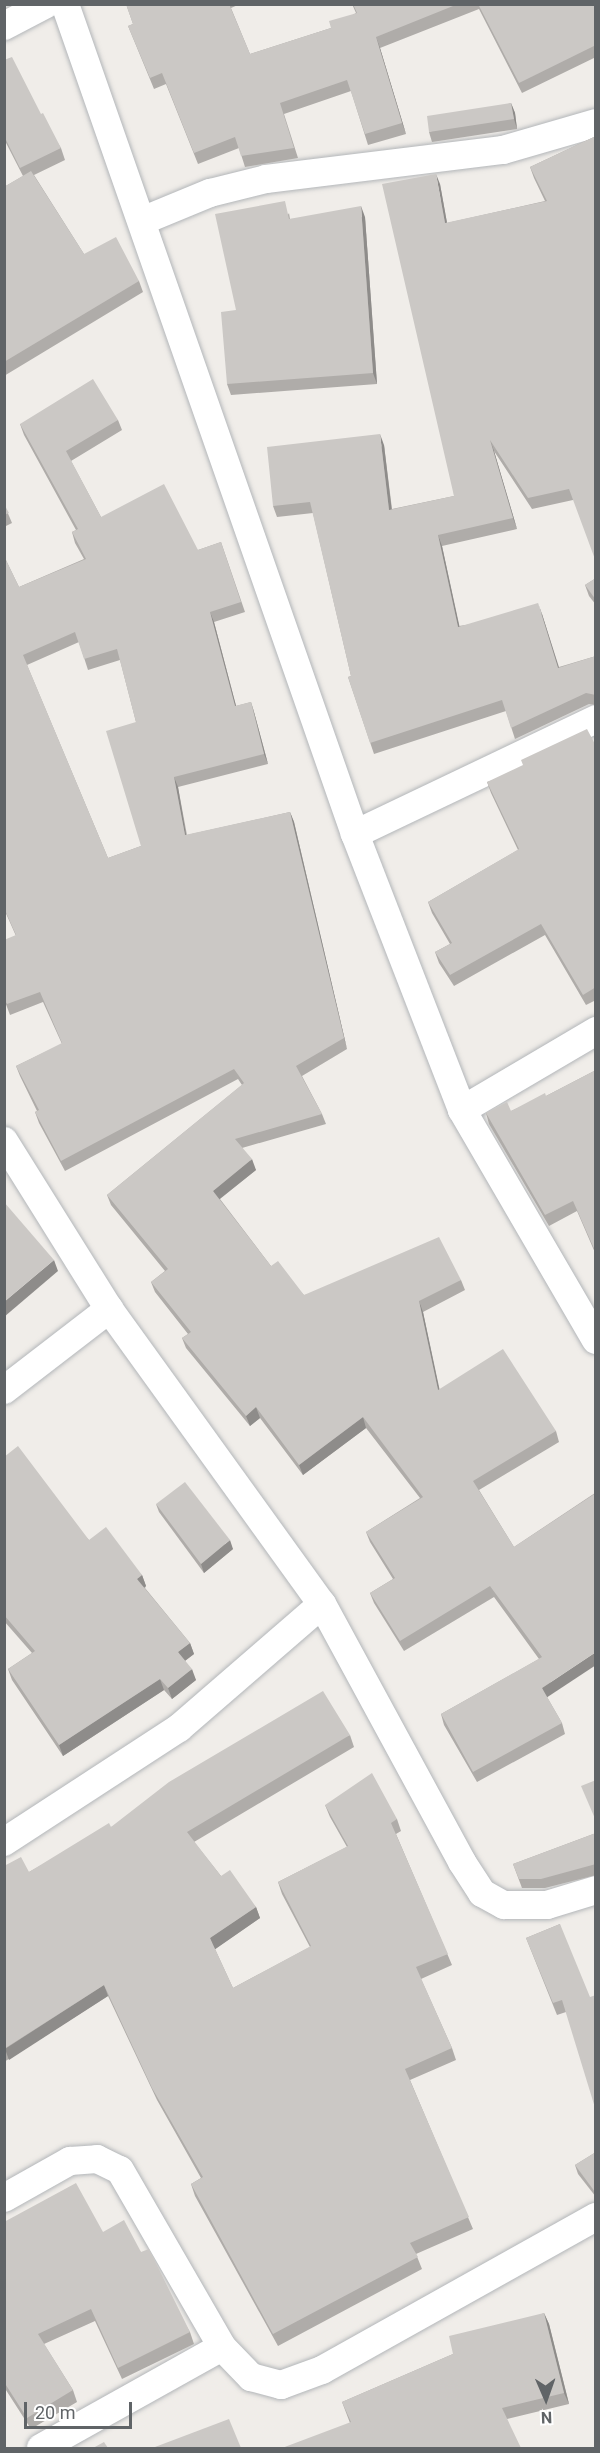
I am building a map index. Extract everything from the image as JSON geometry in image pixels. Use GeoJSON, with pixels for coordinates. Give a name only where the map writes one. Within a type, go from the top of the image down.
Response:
{"type":"FeatureCollection","features":[{"type":"Feature","properties":{"kind":"street"},"geometry":{"type":"LineString","coordinates":[[4,26],[46,4]]}},
{"type":"Feature","properties":{"kind":"street"},"geometry":{"type":"LineString","coordinates":[[65,4],[355,834],[462,1110],[596,1340]]}},
{"type":"Feature","properties":{"kind":"street"},"geometry":{"type":"LineString","coordinates":[[142,221],[210,193],[266,179],[503,150],[596,123]]}},
{"type":"Feature","properties":{"kind":"street"},"geometry":{"type":"LineString","coordinates":[[355,834],[596,719]]}},
{"type":"Feature","properties":{"kind":"street"},"geometry":{"type":"LineString","coordinates":[[462,1110],[596,1031]]}},
{"type":"Feature","properties":{"kind":"street"},"geometry":{"type":"LineString","coordinates":[[4,1141],[109,1309],[322,1604],[462,1862],[482,1893],[504,1905],[547,1905],[596,1890]]}},
{"type":"Feature","properties":{"kind":"street"},"geometry":{"type":"LineString","coordinates":[[4,1390],[109,1309]]}},
{"type":"Feature","properties":{"kind":"street"},"geometry":{"type":"LineString","coordinates":[[4,1842],[179,1728],[322,1604]]}},
{"type":"Feature","properties":{"kind":"street"},"geometry":{"type":"LineString","coordinates":[[4,2198],[70,2161],[97,2159],[120,2170],[222,2348],[251,2377],[281,2385],[322,2370],[596,2217]]}},
{"type":"Feature","properties":{"kind":"street"},"geometry":{"type":"LineString","coordinates":[[41,2448],[222,2348]]}},
{"type":"Feature","properties":{"kind":"building"},"geometry":{"type":"Polygon","coordinates":[[[126,4],[229,4],[250,54],[331,28],[329,21],[357,13],[353,4],[458,4],[376,37],[402,123],[365,134],[347,80],[280,103],[294,148],[241,156],[235,137],[194,153],[162,73],[150,78],[128,26],[133,24],[126,4]]]}},
{"type":"Feature","properties":{"kind":"building"},"geometry":{"type":"Polygon","coordinates":[[[478,4],[596,4],[596,45],[519,83],[478,4]]]}},
{"type":"Feature","properties":{"kind":"building"},"geometry":{"type":"Polygon","coordinates":[[[12,57],[61,148],[20,168],[4,136],[4,60],[12,57]]]}},
{"type":"Feature","properties":{"kind":"building"},"geometry":{"type":"Polygon","coordinates":[[[511,103],[514,119],[429,132],[427,116],[511,103]]]}},
{"type":"Feature","properties":{"kind":"building"},"geometry":{"type":"Polygon","coordinates":[[[596,136],[596,562],[569,489],[528,498],[490,440],[513,518],[438,535],[458,627],[538,603],[558,668],[596,656],[596,695],[586,693],[511,728],[502,700],[370,743],[348,677],[351,676],[310,502],[273,506],[267,447],[380,434],[389,510],[454,496],[382,184],[436,174],[445,223],[547,201],[530,167],[596,136]]]}},
{"type":"Feature","properties":{"kind":"building"},"geometry":{"type":"Polygon","coordinates":[[[31,171],[84,254],[116,237],[139,281],[4,362],[4,187],[31,171]]]}},
{"type":"Feature","properties":{"kind":"building"},"geometry":{"type":"Polygon","coordinates":[[[285,201],[289,219],[361,206],[373,373],[227,384],[221,312],[236,310],[215,214],[285,201]]]}},
{"type":"Feature","properties":{"kind":"building"},"geometry":{"type":"Polygon","coordinates":[[[93,379],[118,420],[66,451],[101,517],[164,484],[198,550],[221,542],[241,602],[210,612],[235,706],[251,702],[264,754],[174,777],[185,835],[290,812],[344,1038],[296,1066],[322,1114],[235,1139],[252,1159],[213,1191],[271,1266],[278,1261],[304,1295],[439,1237],[461,1280],[419,1301],[438,1390],[503,1349],[556,1431],[473,1481],[514,1547],[596,1493],[596,1652],[542,1688],[562,1723],[473,1772],[441,1714],[542,1657],[490,1586],[400,1641],[370,1593],[395,1578],[366,1532],[423,1497],[363,1417],[299,1465],[256,1407],[246,1416],[182,1338],[191,1332],[151,1282],[168,1269],[107,1195],[244,1083],[234,1069],[61,1161],[35,1112],[39,1110],[16,1066],[62,1043],[40,992],[7,1004],[4,999],[4,940],[16,935],[4,908],[4,556],[19,587],[86,559],[72,532],[78,529],[20,424],[93,379]],[[75,632],[23,655],[108,858],[141,846],[106,731],[136,722],[117,649],[84,659],[75,632]]]}},
{"type":"Feature","properties":{"kind":"building"},"geometry":{"type":"Polygon","coordinates":[[[4,504],[9,513],[4,515],[4,504]]]}},
{"type":"Feature","properties":{"kind":"building"},"geometry":{"type":"Polygon","coordinates":[[[596,578],[596,600],[585,585],[596,578]]]}},
{"type":"Feature","properties":{"kind":"building"},"geometry":{"type":"Polygon","coordinates":[[[587,729],[596,746],[596,987],[583,995],[541,924],[450,975],[435,952],[452,943],[428,902],[519,849],[487,782],[523,765],[521,760],[587,729]]]}},
{"type":"Feature","properties":{"kind":"building"},"geometry":{"type":"Polygon","coordinates":[[[596,1070],[596,1253],[573,1201],[545,1215],[486,1113],[507,1102],[511,1111],[596,1070]]]}},
{"type":"Feature","properties":{"kind":"building"},"geometry":{"type":"Polygon","coordinates":[[[4,1202],[54,1260],[4,1302],[4,1202]]]}},
{"type":"Feature","properties":{"kind":"building"},"geometry":{"type":"Polygon","coordinates":[[[18,1446],[89,1540],[106,1527],[142,1575],[137,1579],[190,1643],[178,1652],[192,1669],[168,1688],[160,1679],[59,1745],[8,1669],[35,1651],[4,1615],[4,1457],[18,1446]]]}},
{"type":"Feature","properties":{"kind":"building"},"geometry":{"type":"Polygon","coordinates":[[[185,1482],[230,1540],[201,1564],[156,1504],[185,1482]]]}},
{"type":"Feature","properties":{"kind":"building"},"geometry":{"type":"Polygon","coordinates":[[[323,1691],[350,1735],[187,1832],[221,1876],[230,1870],[256,1907],[210,1938],[233,1988],[311,1946],[278,1882],[348,1846],[325,1805],[372,1773],[397,1819],[391,1823],[448,1954],[416,1967],[452,2048],[405,2069],[469,2217],[410,2243],[418,2257],[273,2334],[191,2184],[203,2177],[152,2088],[104,1985],[4,2049],[4,1866],[21,1857],[29,1872],[109,1823],[111,1827],[169,1782],[323,1691]]]}},
{"type":"Feature","properties":{"kind":"building"},"geometry":{"type":"Polygon","coordinates":[[[596,1780],[596,1821],[581,1786],[596,1780]]]}},
{"type":"Feature","properties":{"kind":"building"},"geometry":{"type":"Polygon","coordinates":[[[596,1833],[596,1864],[541,1879],[519,1879],[513,1864],[596,1833]]]}},
{"type":"Feature","properties":{"kind":"building"},"geometry":{"type":"Polygon","coordinates":[[[560,1924],[590,1997],[596,1995],[596,2111],[562,2000],[553,2003],[526,1938],[560,1924]]]}},
{"type":"Feature","properties":{"kind":"building"},"geometry":{"type":"Polygon","coordinates":[[[596,2152],[596,2191],[595,2192],[575,2165],[596,2152]]]}},
{"type":"Feature","properties":{"kind":"building"},"geometry":{"type":"Polygon","coordinates":[[[76,2183],[103,2232],[124,2220],[141,2252],[149,2249],[190,2332],[118,2368],[91,2309],[38,2334],[73,2390],[27,2418],[4,2382],[4,2222],[76,2183]]]}},
{"type":"Feature","properties":{"kind":"building"},"geometry":{"type":"Polygon","coordinates":[[[544,2313],[564,2393],[502,2408],[521,2448],[282,2448],[351,2422],[342,2402],[453,2354],[449,2336],[544,2313]]]}},
{"type":"Feature","properties":{"kind":"building"},"geometry":{"type":"Polygon","coordinates":[[[229,2419],[241,2448],[155,2447],[229,2419]]]}},
{"type":"Feature","properties":{"kind":"building"},"geometry":{"type":"Polygon","coordinates":[[[104,2442],[108,2448],[93,2448],[104,2442]]]}}]}
